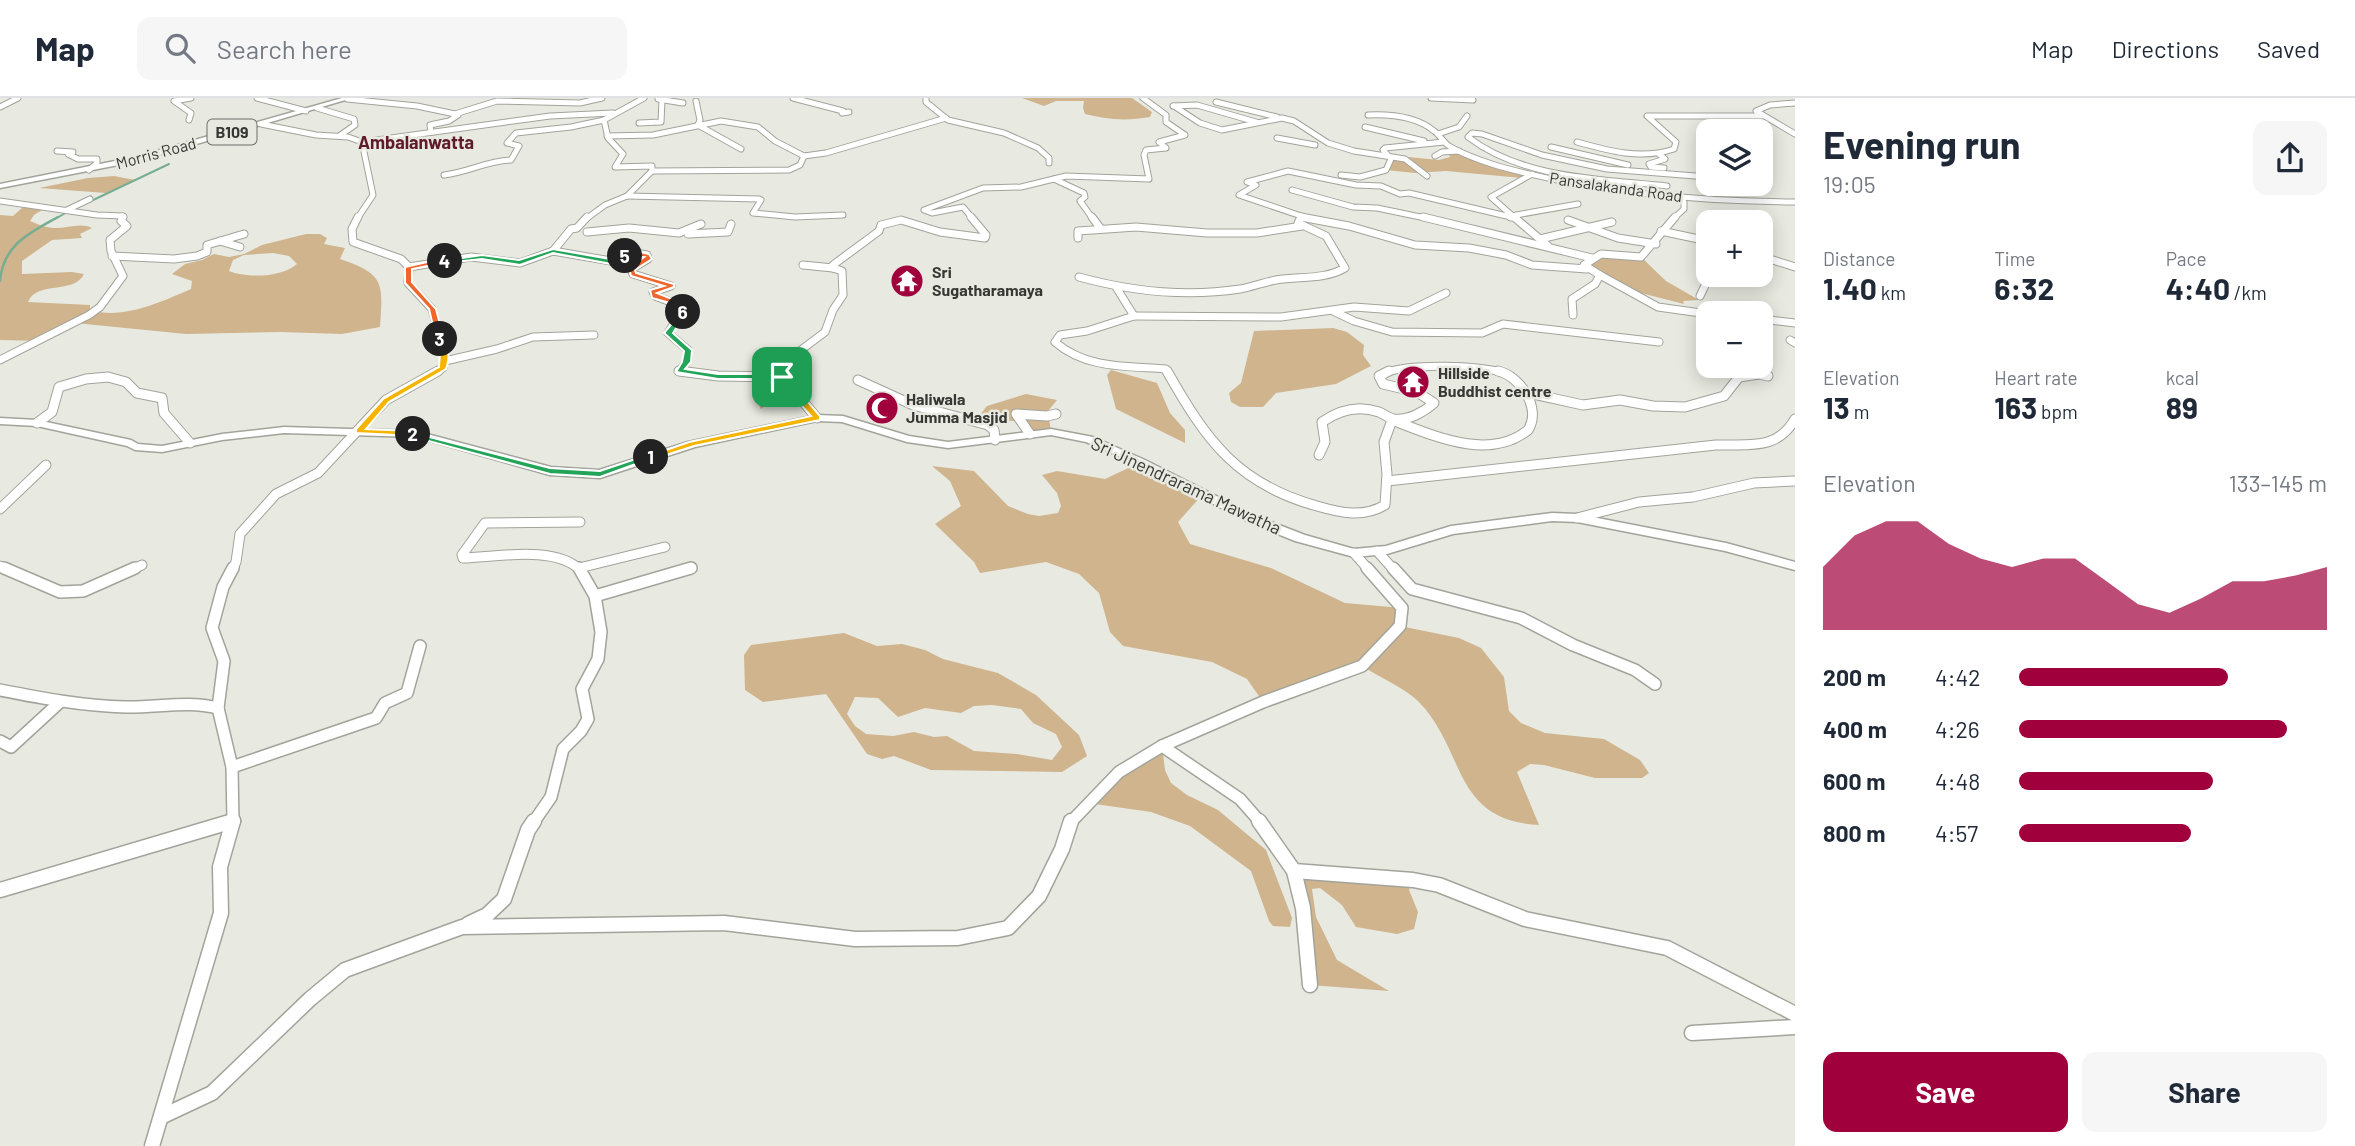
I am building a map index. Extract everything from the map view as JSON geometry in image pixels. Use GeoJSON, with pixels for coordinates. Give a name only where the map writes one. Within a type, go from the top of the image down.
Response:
{"type":"FeatureCollection","features":[{"type":"Feature","properties":{"kind":"main road","name":"Morris Road"},"geometry":{"type":"LineString","coordinates":[[0,186],[89,170],[348,98]]}},
{"type":"Feature","properties":{"kind":"main road","name":"Sri Jinendrarama Mawatha"},"geometry":{"type":"LineString","coordinates":[[0,421],[37,423],[131,443],[135,447],[162,449],[284,430],[416,434],[550,471],[600,474],[692,444],[817,418],[853,421],[907,439],[948,445],[1051,432],[1089,439],[1141,462],[1252,519],[1300,538],[1354,553],[1377,551],[1451,530],[1552,517],[1577,518],[1726,547],[1795,566]]}},
{"type":"Feature","properties":{"kind":"street"},"geometry":{"type":"LineString","coordinates":[[0,107],[18,98]]}},
{"type":"Feature","properties":{"kind":"street"},"geometry":{"type":"LineString","coordinates":[[189,121],[191,113],[174,101],[191,98]]}},
{"type":"Feature","properties":{"kind":"street"},"geometry":{"type":"LineString","coordinates":[[257,98],[306,111]]}},
{"type":"Feature","properties":{"kind":"street"},"geometry":{"type":"LineString","coordinates":[[348,98],[455,114],[486,103],[580,103],[602,98]]}},
{"type":"Feature","properties":{"kind":"street"},"geometry":{"type":"LineString","coordinates":[[402,104],[413,98]]}},
{"type":"Feature","properties":{"kind":"street"},"geometry":{"type":"LineString","coordinates":[[474,98],[486,103]]}},
{"type":"Feature","properties":{"kind":"street"},"geometry":{"type":"LineString","coordinates":[[444,175],[467,172],[489,161],[511,160],[519,146],[507,143],[516,133],[571,127],[604,120],[644,98]]}},
{"type":"Feature","properties":{"kind":"street"},"geometry":{"type":"LineString","coordinates":[[793,98],[820,101],[832,105],[843,111],[842,113],[849,112]]}},
{"type":"Feature","properties":{"kind":"street"},"geometry":{"type":"LineString","coordinates":[[926,98],[924,100],[946,118],[1004,132],[1038,148],[1049,158],[1049,163]]}},
{"type":"Feature","properties":{"kind":"street"},"geometry":{"type":"LineString","coordinates":[[833,268],[879,231],[881,225],[898,220],[940,232],[985,238],[963,207],[932,213],[925,210],[965,193],[983,188],[1021,187],[1054,178],[1080,175],[1149,179],[1144,155],[1146,150],[1166,148],[1159,142],[1185,135],[1167,122],[1165,114],[1143,98]]}},
{"type":"Feature","properties":{"kind":"street"},"geometry":{"type":"LineString","coordinates":[[1432,98],[1473,100],[1471,98]]}},
{"type":"Feature","properties":{"kind":"street"},"geometry":{"type":"LineString","coordinates":[[639,123],[661,122],[660,99],[683,103]]}},
{"type":"Feature","properties":{"kind":"street"},"geometry":{"type":"LineString","coordinates":[[696,101],[700,120],[698,125]]}},
{"type":"Feature","properties":{"kind":"street"},"geometry":{"type":"LineString","coordinates":[[1216,102],[1304,125],[1328,143],[1354,151],[1405,159],[1427,176]]}},
{"type":"Feature","properties":{"kind":"street"},"geometry":{"type":"LineString","coordinates":[[1795,103],[1760,107],[1756,111],[1762,117],[1795,134]]}},
{"type":"Feature","properties":{"kind":"street"},"geometry":{"type":"LineString","coordinates":[[1153,106],[1193,104],[1257,122]]}},
{"type":"Feature","properties":{"kind":"street"},"geometry":{"type":"LineString","coordinates":[[1174,106],[1191,118],[1217,130],[1230,130],[1282,118]]}},
{"type":"Feature","properties":{"kind":"street"},"geometry":{"type":"LineString","coordinates":[[317,108],[354,119],[355,125],[340,136]]}},
{"type":"Feature","properties":{"kind":"street"},"geometry":{"type":"LineString","coordinates":[[261,124],[362,142],[550,116],[620,112]]}},
{"type":"Feature","properties":{"kind":"street"},"geometry":{"type":"LineString","coordinates":[[432,132],[430,125],[449,121],[458,115],[455,114]]}},
{"type":"Feature","properties":{"kind":"street","name":"Pansalakanda Road"},"geometry":{"type":"LineString","coordinates":[[1368,115],[1387,114],[1405,118],[1477,158],[1588,187],[1743,202],[1795,202]]}},
{"type":"Feature","properties":{"kind":"street"},"geometry":{"type":"LineString","coordinates":[[1438,134],[1459,127],[1467,116]]}},
{"type":"Feature","properties":{"kind":"street"},"geometry":{"type":"LineString","coordinates":[[1577,142],[1622,152],[1659,154],[1674,149],[1676,142],[1647,116],[1762,117]]}},
{"type":"Feature","properties":{"kind":"street"},"geometry":{"type":"LineString","coordinates":[[607,136],[653,135],[721,121],[758,127],[775,141],[804,156],[826,153],[946,118]]}},
{"type":"Feature","properties":{"kind":"street"},"geometry":{"type":"LineString","coordinates":[[604,120],[608,141],[623,154],[615,166],[652,166],[652,171]]}},
{"type":"Feature","properties":{"kind":"street"},"geometry":{"type":"LineString","coordinates":[[698,125],[741,149]]}},
{"type":"Feature","properties":{"kind":"street"},"geometry":{"type":"LineString","coordinates":[[1365,127],[1430,143]]}},
{"type":"Feature","properties":{"kind":"street"},"geometry":{"type":"LineString","coordinates":[[1451,129],[1502,139],[1528,151],[1607,169],[1696,176]]}},
{"type":"Feature","properties":{"kind":"street"},"geometry":{"type":"LineString","coordinates":[[1472,133],[1468,137],[1470,140],[1491,152],[1569,176],[1667,186]]}},
{"type":"Feature","properties":{"kind":"street"},"geometry":{"type":"LineString","coordinates":[[1277,138],[1315,145],[1328,143]]}},
{"type":"Feature","properties":{"kind":"street"},"geometry":{"type":"LineString","coordinates":[[362,142],[367,151],[369,183],[373,195],[367,210],[352,227],[350,237],[353,242],[401,260],[409,267]]}},
{"type":"Feature","properties":{"kind":"street"},"geometry":{"type":"LineString","coordinates":[[1311,174],[1323,172],[1353,177],[1378,174],[1386,170],[1391,159],[1382,150],[1444,142]]}},
{"type":"Feature","properties":{"kind":"street"},"geometry":{"type":"LineString","coordinates":[[1308,152],[1315,145]]}},
{"type":"Feature","properties":{"kind":"street"},"geometry":{"type":"LineString","coordinates":[[1551,147],[1620,164],[1674,171],[1660,174]]}},
{"type":"Feature","properties":{"kind":"street"},"geometry":{"type":"LineString","coordinates":[[1435,156],[1442,152],[1462,150]]}},
{"type":"Feature","properties":{"kind":"street"},"geometry":{"type":"LineString","coordinates":[[57,151],[73,152],[68,154],[78,159],[97,159],[97,163],[89,170]]}},
{"type":"Feature","properties":{"kind":"street"},"geometry":{"type":"LineString","coordinates":[[1651,167],[1649,164],[1665,159],[1659,154]]}},
{"type":"Feature","properties":{"kind":"street"},"geometry":{"type":"LineString","coordinates":[[577,228],[591,213],[627,196],[652,171],[789,170],[800,165],[804,156]]}},
{"type":"Feature","properties":{"kind":"street"},"geometry":{"type":"LineString","coordinates":[[703,170],[713,179]]}},
{"type":"Feature","properties":{"kind":"street"},"geometry":{"type":"LineString","coordinates":[[1515,218],[1409,193],[1400,194],[1381,186],[1356,185],[1287,171],[1247,182],[1256,185],[1239,195],[1301,217],[1349,226],[1415,245],[1469,248],[1506,255],[1532,265],[1587,269],[1658,307],[1696,312]]}},
{"type":"Feature","properties":{"kind":"street"},"geometry":{"type":"LineString","coordinates":[[1532,174],[1491,197],[1548,246]]}},
{"type":"Feature","properties":{"kind":"street"},"geometry":{"type":"LineString","coordinates":[[1587,269],[1584,265],[1601,254],[1641,257],[1656,244],[1661,231],[1684,209],[1684,202],[1667,186],[1660,174]]}},
{"type":"Feature","properties":{"kind":"street"},"geometry":{"type":"LineString","coordinates":[[1054,178],[1084,193],[1085,197],[1080,201],[1101,229]]}},
{"type":"Feature","properties":{"kind":"street"},"geometry":{"type":"LineString","coordinates":[[1292,190],[1353,208],[1377,208],[1592,258]]}},
{"type":"Feature","properties":{"kind":"street"},"geometry":{"type":"LineString","coordinates":[[627,196],[758,199],[761,200],[753,213],[795,217],[843,215]]}},
{"type":"Feature","properties":{"kind":"street"},"geometry":{"type":"LineString","coordinates":[[70,210],[90,199]]}},
{"type":"Feature","properties":{"kind":"street"},"geometry":{"type":"LineString","coordinates":[[0,201],[123,216],[121,220],[127,226],[110,240],[112,256],[122,269],[123,276],[100,307],[64,329],[0,360]]}},
{"type":"Feature","properties":{"kind":"street"},"geometry":{"type":"LineString","coordinates":[[1515,218],[1516,215],[1578,204]]}},
{"type":"Feature","properties":{"kind":"street"},"geometry":{"type":"LineString","coordinates":[[1301,217],[1298,223],[1301,226]]}},
{"type":"Feature","properties":{"kind":"street"},"geometry":{"type":"LineString","coordinates":[[1569,220],[1618,238],[1656,244]]}},
{"type":"Feature","properties":{"kind":"street"},"geometry":{"type":"LineString","coordinates":[[1487,222],[1490,234]]}},
{"type":"Feature","properties":{"kind":"street"},"geometry":{"type":"LineString","coordinates":[[1540,239],[1592,229],[1612,222]]}},
{"type":"Feature","properties":{"kind":"street"},"geometry":{"type":"LineString","coordinates":[[685,234],[701,224]]}},
{"type":"Feature","properties":{"kind":"street"},"geometry":{"type":"LineString","coordinates":[[587,233],[624,228],[646,229],[674,236],[728,232],[732,225]]}},
{"type":"Feature","properties":{"kind":"street"},"geometry":{"type":"LineString","coordinates":[[1078,238],[1078,231],[1136,227],[1207,233],[1256,233],[1301,226],[1326,236],[1345,268],[1327,275],[1271,280],[1242,289],[1214,292],[1116,287],[1079,277]]}},
{"type":"Feature","properties":{"kind":"street"},"geometry":{"type":"LineString","coordinates":[[553,251],[571,229],[577,228],[604,239]]}},
{"type":"Feature","properties":{"kind":"street"},"geometry":{"type":"LineString","coordinates":[[1661,231],[1696,238]]}},
{"type":"Feature","properties":{"kind":"street"},"geometry":{"type":"LineString","coordinates":[[112,256],[155,256],[165,260],[197,256],[207,252],[207,246],[244,234]]}},
{"type":"Feature","properties":{"kind":"street"},"geometry":{"type":"LineString","coordinates":[[220,241],[240,247]]}},
{"type":"Feature","properties":{"kind":"street"},"geometry":{"type":"LineString","coordinates":[[409,267],[471,257],[520,262],[553,251],[611,261],[635,253],[647,255],[648,259],[631,269],[633,274],[671,286],[653,292],[655,296],[684,307],[668,333],[688,350],[687,362],[679,371],[718,376],[782,377],[817,418]]}},
{"type":"Feature","properties":{"kind":"street"},"geometry":{"type":"LineString","coordinates":[[1773,260],[1795,267]]}},
{"type":"Feature","properties":{"kind":"street"},"geometry":{"type":"LineString","coordinates":[[782,377],[789,359],[825,332],[833,310],[844,295],[842,271],[803,265]]}},
{"type":"Feature","properties":{"kind":"street"},"geometry":{"type":"LineString","coordinates":[[152,1146],[221,914],[220,867],[233,821],[232,767],[218,708],[224,661],[212,628],[223,587],[236,562],[240,534],[276,494],[318,473],[386,400],[443,368],[445,361],[432,309],[408,283],[409,267]]}},
{"type":"Feature","properties":{"kind":"street"},"geometry":{"type":"LineString","coordinates":[[1573,315],[1572,299],[1595,284],[1600,275]]}},
{"type":"Feature","properties":{"kind":"street"},"geometry":{"type":"LineString","coordinates":[[1116,287],[1134,316]]}},
{"type":"Feature","properties":{"kind":"street"},"geometry":{"type":"LineString","coordinates":[[1700,296],[1704,287]]}},
{"type":"Feature","properties":{"kind":"street"},"geometry":{"type":"LineString","coordinates":[[844,295],[854,293]]}},
{"type":"Feature","properties":{"kind":"street"},"geometry":{"type":"LineString","coordinates":[[1319,455],[1325,442],[1322,422],[1342,410],[1369,410],[1392,420],[1457,443],[1492,446],[1526,434],[1534,423],[1533,414],[1515,377],[1502,372],[1398,369],[1379,376],[1383,384],[1417,392],[1434,403],[1423,412],[1392,420],[1386,427],[1385,505],[1378,510],[1359,514],[1306,505],[1258,486],[1226,459],[1194,419],[1166,369],[1075,358],[1065,353],[1055,342],[1060,335],[1087,331],[1134,316],[1281,317],[1354,307],[1417,309],[1447,293]]}},
{"type":"Feature","properties":{"kind":"street"},"geometry":{"type":"LineString","coordinates":[[1333,311],[1354,321],[1392,332],[1482,333],[1503,324],[1659,342]]}},
{"type":"Feature","properties":{"kind":"street"},"geometry":{"type":"LineString","coordinates":[[1773,320],[1795,323]]}},
{"type":"Feature","properties":{"kind":"street"},"geometry":{"type":"LineString","coordinates":[[445,361],[497,349],[533,337],[594,335]]}},
{"type":"Feature","properties":{"kind":"street"},"geometry":{"type":"LineString","coordinates":[[37,423],[51,412],[59,387],[86,379],[108,377],[126,382],[137,393],[162,398],[164,413],[190,443]]}},
{"type":"Feature","properties":{"kind":"street"},"geometry":{"type":"LineString","coordinates":[[1524,392],[1583,405],[1620,400],[1653,406],[1685,407],[1724,396],[1738,378]]}},
{"type":"Feature","properties":{"kind":"street"},"geometry":{"type":"LineString","coordinates":[[858,380],[913,405],[988,425],[994,430],[995,440]]}},
{"type":"Feature","properties":{"kind":"street"},"geometry":{"type":"LineString","coordinates":[[1030,434],[1016,414],[1022,412],[1048,417],[1056,414]]}},
{"type":"Feature","properties":{"kind":"street"},"geometry":{"type":"LineString","coordinates":[[1387,481],[1550,465],[1716,444],[1738,443],[1750,447],[1783,436],[1790,431],[1795,419]]}},
{"type":"Feature","properties":{"kind":"street"},"geometry":{"type":"LineString","coordinates":[[0,509],[46,464]]}},
{"type":"Feature","properties":{"kind":"street"},"geometry":{"type":"LineString","coordinates":[[1577,518],[1639,502],[1693,498],[1754,483],[1795,481]]}},
{"type":"Feature","properties":{"kind":"street"},"geometry":{"type":"LineString","coordinates":[[163,1116],[212,1093],[310,999],[345,970],[462,927],[487,915],[504,900],[528,830],[551,797],[563,749],[581,731],[588,719],[582,689],[597,659],[601,632],[595,596],[579,568],[566,558],[545,555],[463,558],[461,555],[485,523],[580,522]]}},
{"type":"Feature","properties":{"kind":"street"},"geometry":{"type":"LineString","coordinates":[[579,568],[666,547]]}},
{"type":"Feature","properties":{"kind":"street"},"geometry":{"type":"LineString","coordinates":[[1377,551],[1412,589],[1521,618],[1573,645],[1635,670],[1656,684]]}},
{"type":"Feature","properties":{"kind":"street"},"geometry":{"type":"LineString","coordinates":[[462,927],[724,923],[855,939],[958,939],[1008,928],[1039,896],[1062,849],[1071,820],[1119,772],[1162,746],[1263,702],[1362,666],[1400,626],[1402,608],[1354,553]]}},
{"type":"Feature","properties":{"kind":"street"},"geometry":{"type":"LineString","coordinates":[[0,565],[60,592],[83,591],[142,565]]}},
{"type":"Feature","properties":{"kind":"street"},"geometry":{"type":"LineString","coordinates":[[595,596],[691,568]]}},
{"type":"Feature","properties":{"kind":"street"},"geometry":{"type":"LineString","coordinates":[[232,767],[376,718],[385,703],[407,693],[420,646]]}},
{"type":"Feature","properties":{"kind":"street"},"geometry":{"type":"LineString","coordinates":[[0,690],[60,702],[144,707],[198,702],[218,708]]}},
{"type":"Feature","properties":{"kind":"street"},"geometry":{"type":"LineString","coordinates":[[0,741],[11,747],[60,702]]}},
{"type":"Feature","properties":{"kind":"street"},"geometry":{"type":"LineString","coordinates":[[1162,746],[1240,799],[1268,831],[1294,871],[1303,908],[1310,985]]}},
{"type":"Feature","properties":{"kind":"street"},"geometry":{"type":"LineString","coordinates":[[0,890],[233,821]]}},
{"type":"Feature","properties":{"kind":"street"},"geometry":{"type":"LineString","coordinates":[[1294,871],[1413,880],[1439,885],[1525,919],[1667,948],[1795,1014]]}},
{"type":"Feature","properties":{"kind":"street"},"geometry":{"type":"LineString","coordinates":[[1692,1033],[1795,1027]]}},
{"type":"Feature","properties":{"kind":"shaded area"},"geometry":{"type":"Polygon","coordinates":[[[1022,98],[1132,98],[1152,112],[1150,117],[1110,119],[1085,114],[1084,101],[1056,101],[1044,106],[1022,98]]]}},
{"type":"Feature","properties":{"kind":"shaded area"},"geometry":{"type":"Polygon","coordinates":[[[1450,151],[1532,174],[1522,178],[1446,171],[1415,173],[1386,170],[1388,155],[1439,160],[1450,157],[1450,151]]]}},
{"type":"Feature","properties":{"kind":"shaded area"},"geometry":{"type":"Polygon","coordinates":[[[114,176],[135,180],[106,193],[39,188],[88,178],[114,176]]]}},
{"type":"Feature","properties":{"kind":"shaded area"},"geometry":{"type":"Polygon","coordinates":[[[23,207],[44,209],[30,221],[53,228],[82,225],[92,228],[80,234],[82,238],[52,240],[22,261],[22,274],[84,274],[72,284],[39,291],[28,302],[90,305],[90,310],[103,313],[142,308],[191,289],[192,281],[172,274],[185,264],[214,254],[229,257],[244,254],[262,245],[306,234],[320,234],[327,238],[324,244],[345,248],[340,259],[366,270],[378,282],[381,290],[380,327],[342,334],[186,334],[75,323],[42,341],[0,340],[0,215],[13,216],[23,207]],[[273,253],[244,255],[233,260],[229,271],[254,276],[282,272],[297,264],[289,256],[273,253]]]}},
{"type":"Feature","properties":{"kind":"shaded area"},"geometry":{"type":"Polygon","coordinates":[[[1601,254],[1641,257],[1666,281],[1699,300],[1683,301],[1684,304],[1633,291],[1590,271],[1589,260],[1601,254]]]}},
{"type":"Feature","properties":{"kind":"shaded area"},"geometry":{"type":"Polygon","coordinates":[[[1333,328],[1347,332],[1364,345],[1363,355],[1371,366],[1336,384],[1276,393],[1263,407],[1240,407],[1231,402],[1229,393],[1241,383],[1254,331],[1333,328]]]}},
{"type":"Feature","properties":{"kind":"shaded area"},"geometry":{"type":"Polygon","coordinates":[[[1111,370],[1157,383],[1170,413],[1185,430],[1185,443],[1116,409],[1107,375],[1111,370]]]}},
{"type":"Feature","properties":{"kind":"shaded area"},"geometry":{"type":"Polygon","coordinates":[[[756,377],[782,377],[798,396],[769,403],[761,409],[752,391],[756,377]]]}},
{"type":"Feature","properties":{"kind":"shaded area"},"geometry":{"type":"Polygon","coordinates":[[[1026,394],[1057,400],[1048,411],[1051,432],[1036,433],[1016,421],[976,420],[987,406],[1026,394]]]}},
{"type":"Feature","properties":{"kind":"shaded area"},"geometry":{"type":"Polygon","coordinates":[[[1141,462],[1203,494],[1178,522],[1190,544],[1271,568],[1345,603],[1402,608],[1400,626],[1459,638],[1481,648],[1504,677],[1509,711],[1521,723],[1545,733],[1604,739],[1640,760],[1649,773],[1642,778],[1595,778],[1530,764],[1517,772],[1539,825],[1511,820],[1490,811],[1475,797],[1434,720],[1418,701],[1362,666],[1263,702],[1247,679],[1212,662],[1123,646],[1110,632],[1099,593],[1079,574],[1046,562],[980,573],[974,562],[935,524],[961,506],[950,481],[932,466],[974,471],[1008,506],[1039,516],[1058,513],[1061,506],[1057,493],[1042,475],[1057,471],[1105,479],[1141,462]]]}},
{"type":"Feature","properties":{"kind":"shaded area"},"geometry":{"type":"Polygon","coordinates":[[[844,633],[877,646],[902,644],[925,650],[943,659],[998,673],[1036,695],[1079,735],[1087,756],[1062,772],[931,770],[894,756],[882,759],[867,754],[826,694],[763,702],[745,690],[744,655],[751,645],[844,633]],[[855,697],[847,714],[855,726],[866,734],[893,736],[914,732],[934,737],[947,736],[974,751],[1052,760],[1062,747],[1056,734],[1033,723],[1021,709],[992,705],[974,706],[961,713],[925,708],[898,717],[878,698],[855,697]]]}},
{"type":"Feature","properties":{"kind":"shaded area"},"geometry":{"type":"Polygon","coordinates":[[[1162,746],[1165,770],[1171,783],[1187,795],[1218,810],[1266,850],[1292,918],[1290,927],[1273,926],[1269,921],[1251,871],[1190,826],[1151,812],[1088,803],[1162,746]]]}},
{"type":"Feature","properties":{"kind":"shaded area"},"geometry":{"type":"Polygon","coordinates":[[[1294,871],[1413,880],[1409,890],[1418,912],[1414,929],[1397,934],[1356,927],[1342,905],[1320,888],[1312,889],[1316,917],[1337,960],[1389,991],[1310,985],[1294,871]]]}},
{"type":"Feature","properties":{"kind":"waterway"},"geometry":{"type":"LineString","coordinates":[[89,202],[169,164]]}},
{"type":"Feature","properties":{"kind":"waterway"},"geometry":{"type":"LineString","coordinates":[[55,219],[69,211]]}},
{"type":"Feature","properties":{"kind":"waterway"},"geometry":{"type":"LineString","coordinates":[[0,281],[6,258],[12,249],[28,235],[58,217]]}},
{"type":"Feature","properties":{"kind":"place","name":"Sri Sugatharamaya"},"geometry":{"type":"Point","coordinates":[907,281]}},
{"type":"Feature","properties":{"kind":"place","name":"Hillside Buddhist centre"},"geometry":{"type":"Point","coordinates":[1413,382]}},
{"type":"Feature","properties":{"kind":"place","name":"Haliwala Jumma Masjid"},"geometry":{"type":"Point","coordinates":[882,408]}},
{"type":"Feature","properties":{"kind":"district","name":"Ambalanwatta"},"geometry":{"type":"Point","coordinates":[416,143]}},
{"type":"Feature","properties":{"kind":"route"},"geometry":{"type":"LineString","coordinates":[[553,251],[614,261],[635,253],[644,253],[648,259],[631,269],[633,274],[671,286],[653,292],[655,296],[680,303],[685,309],[668,333],[688,350],[687,362],[679,371],[718,376],[782,377],[817,418],[692,444],[600,474],[550,471],[416,434],[359,431],[386,400],[443,368],[446,360],[432,309],[408,283],[409,267],[453,259],[491,257],[520,262],[553,251]]}}]}
